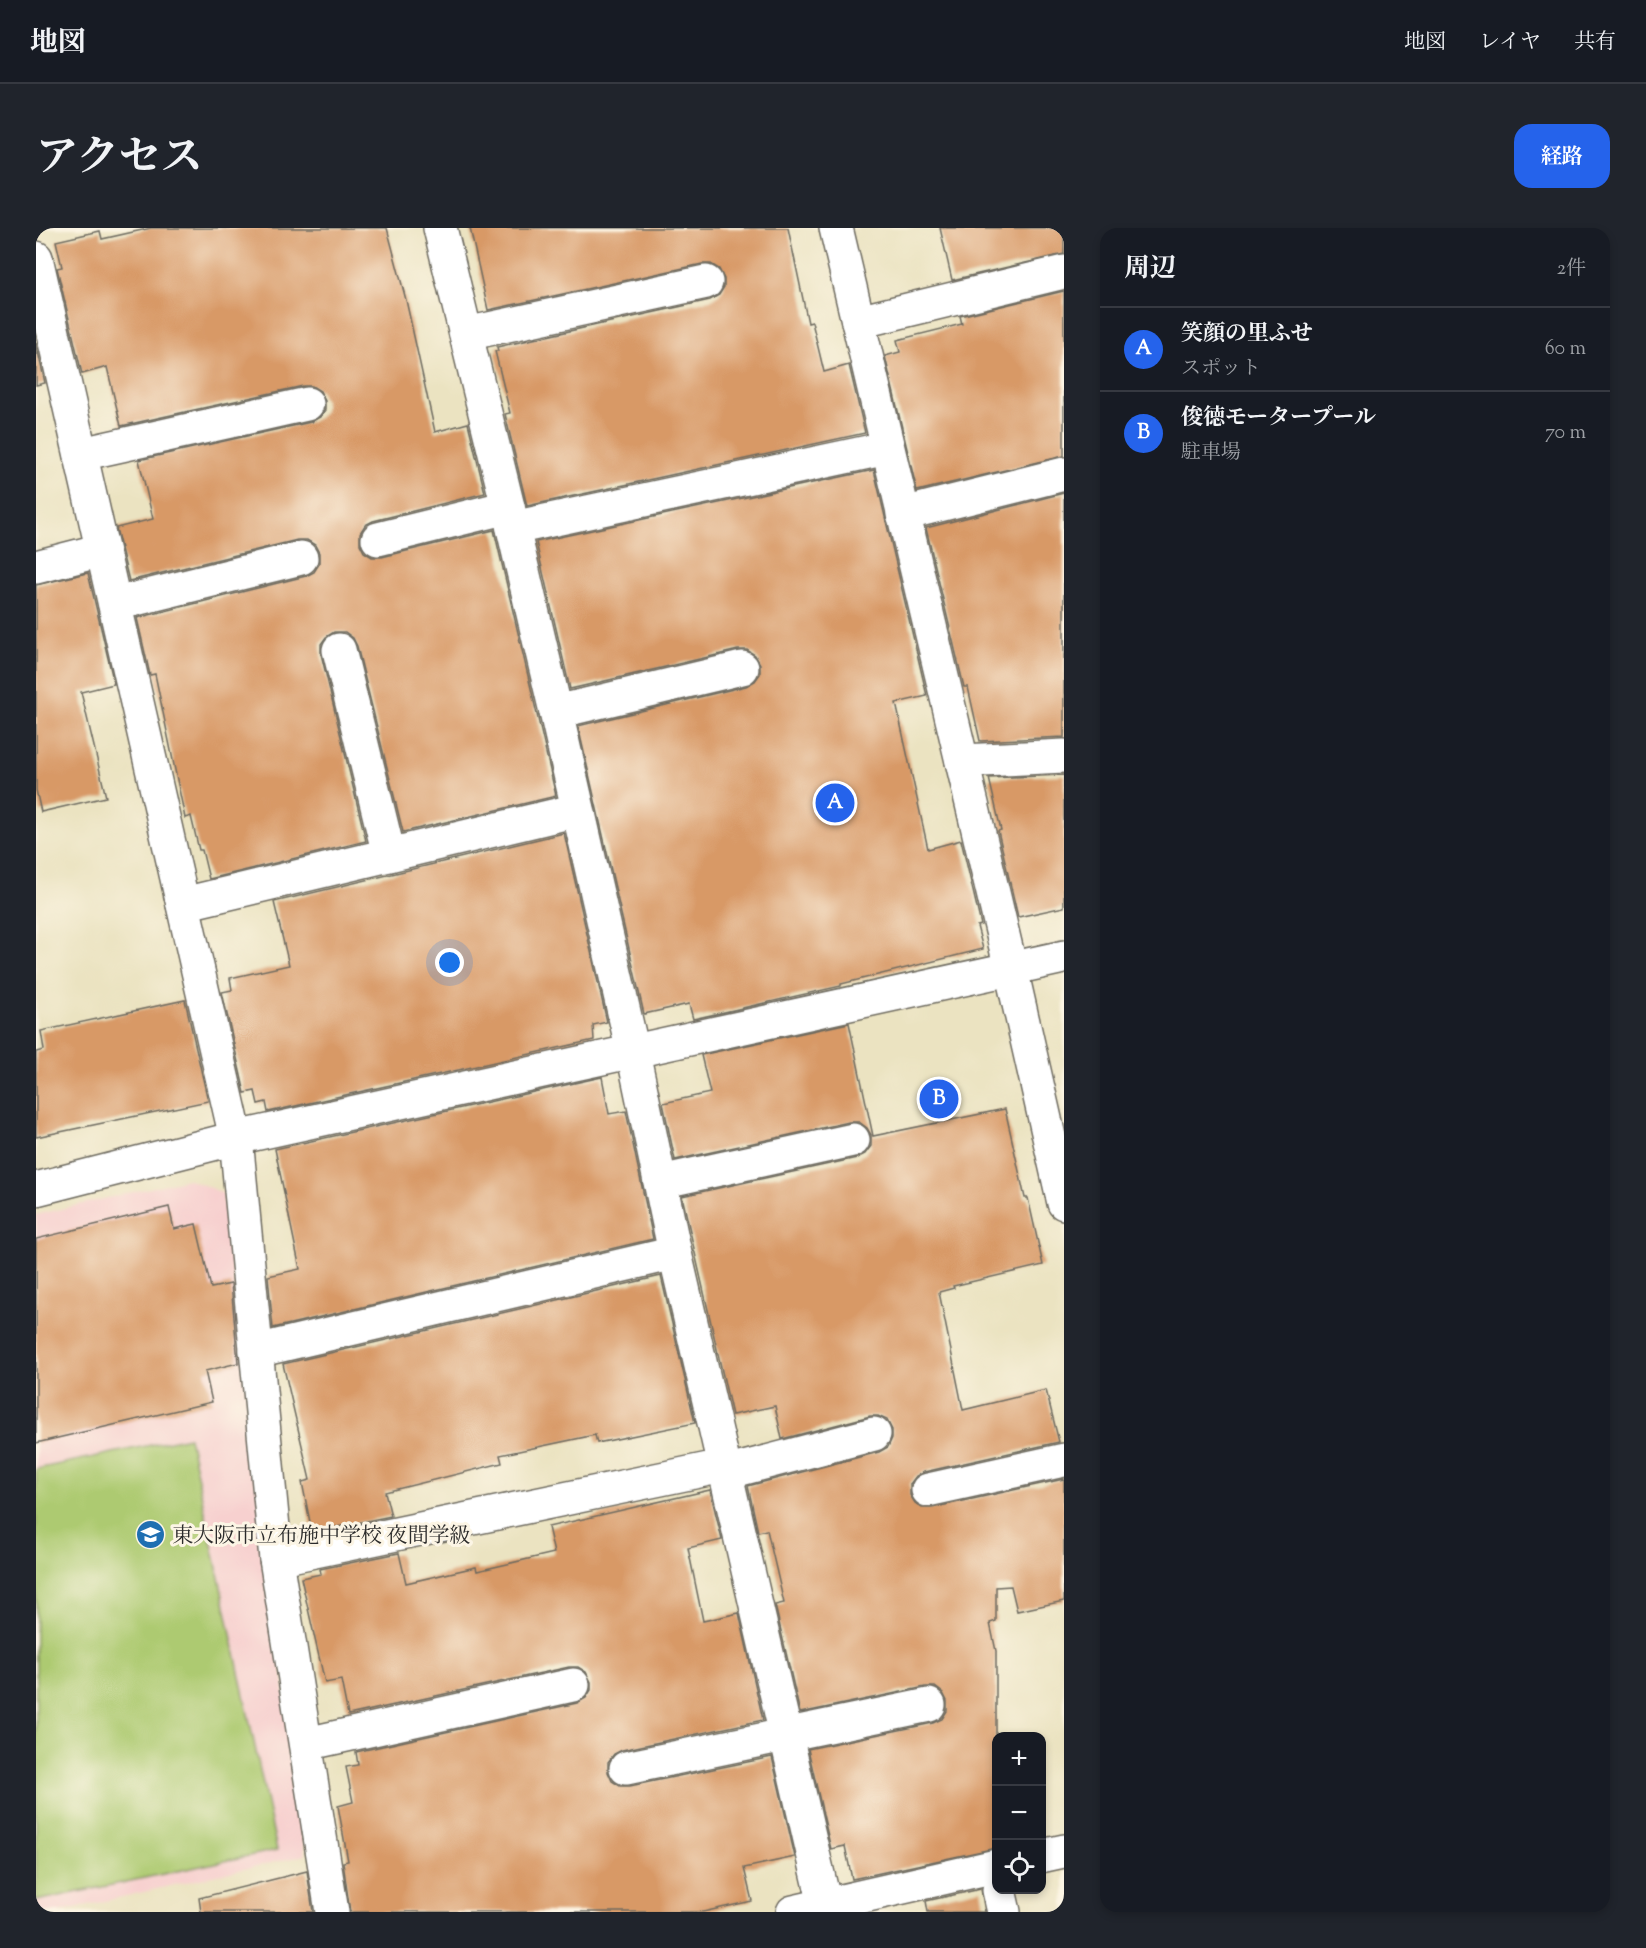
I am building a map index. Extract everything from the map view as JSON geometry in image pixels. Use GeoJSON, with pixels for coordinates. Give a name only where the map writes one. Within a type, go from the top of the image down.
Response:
{"type":"FeatureCollection","features":[{"type":"Feature","properties":{"kind":"street"},"geometry":{"type":"LineString","coordinates":[[440,228],[556,712],[633,1052],[675,1253],[786,1736],[812,1909],[992,1875]]}},
{"type":"Feature","properties":{"kind":"street"},"geometry":{"type":"LineString","coordinates":[[836,228],[1062,1188]]}},
{"type":"Feature","properties":{"kind":"street"},"geometry":{"type":"LineString","coordinates":[[36,258],[236,1138],[276,1559],[332,1912]]}},
{"type":"Feature","properties":{"kind":"street"},"geometry":{"type":"LineString","coordinates":[[858,322],[1064,272]]}},
{"type":"Feature","properties":{"kind":"street"},"geometry":{"type":"LineString","coordinates":[[466,334],[706,282]]}},
{"type":"Feature","properties":{"kind":"street"},"geometry":{"type":"LineString","coordinates":[[81,454],[308,404]]}},
{"type":"Feature","properties":{"kind":"street"},"geometry":{"type":"LineString","coordinates":[[378,539],[887,448]]}},
{"type":"Feature","properties":{"kind":"street"},"geometry":{"type":"LineString","coordinates":[[903,514],[1064,474]]}},
{"type":"Feature","properties":{"kind":"street"},"geometry":{"type":"LineString","coordinates":[[36,567],[102,550]]}},
{"type":"Feature","properties":{"kind":"street"},"geometry":{"type":"LineString","coordinates":[[115,604],[301,558]]}},
{"type":"Feature","properties":{"kind":"street"},"geometry":{"type":"LineString","coordinates":[[339,650],[389,855]]}},
{"type":"Feature","properties":{"kind":"street"},"geometry":{"type":"LineString","coordinates":[[556,712],[742,668]]}},
{"type":"Feature","properties":{"kind":"street"},"geometry":{"type":"LineString","coordinates":[[962,761],[1064,756]]}},
{"type":"Feature","properties":{"kind":"street"},"geometry":{"type":"LineString","coordinates":[[183,904],[578,810]]}},
{"type":"Feature","properties":{"kind":"street"},"geometry":{"type":"LineString","coordinates":[[36,1189],[236,1138],[1064,957]]}},
{"type":"Feature","properties":{"kind":"street"},"geometry":{"type":"LineString","coordinates":[[660,1182],[853,1140]]}},
{"type":"Feature","properties":{"kind":"street"},"geometry":{"type":"LineString","coordinates":[[256,1351],[675,1253]]}},
{"type":"Feature","properties":{"kind":"street"},"geometry":{"type":"LineString","coordinates":[[276,1559],[724,1469],[874,1434]]}},
{"type":"Feature","properties":{"kind":"street"},"geometry":{"type":"LineString","coordinates":[[928,1490],[1064,1460]]}},
{"type":"Feature","properties":{"kind":"street"},"geometry":{"type":"LineString","coordinates":[[306,1744],[573,1685]]}},
{"type":"Feature","properties":{"kind":"street"},"geometry":{"type":"LineString","coordinates":[[626,1768],[929,1704]]}},
{"type":"Feature","properties":{"kind":"street"},"geometry":{"type":"LineString","coordinates":[[1046,1855],[1064,1851]]}},
{"type":"Feature","properties":{"kind":"street"},"geometry":{"type":"LineString","coordinates":[[1001,1894],[1004,1912]]}},
{"type":"Feature","properties":{"kind":"shaded area","name":"東大阪市立布施中学校 夜間学級"},"geometry":{"type":"Polygon","coordinates":[[[188,1179],[223,1193],[305,1855],[57,1912],[36,1912],[36,1215],[188,1179]]]}},
{"type":"Feature","properties":{"kind":"green space"},"geometry":{"type":"Polygon","coordinates":[[[189,1437],[277,1850],[36,1901],[36,1469],[189,1437]]]}},
{"type":"Feature","properties":{"kind":"building"},"geometry":{"type":"Polygon","coordinates":[[[151,228],[387,228],[406,300],[435,432],[468,423],[485,493],[373,521],[365,525],[360,533],[360,544],[364,552],[372,557],[382,557],[494,530],[556,796],[403,832],[357,646],[353,638],[345,632],[334,632],[321,644],[321,654],[366,841],[209,879],[191,816],[185,818],[155,674],[150,675],[137,618],[306,576],[314,572],[319,564],[319,553],[315,545],[307,540],[297,540],[129,581],[116,528],[153,519],[139,460],[311,422],[320,417],[325,410],[325,401],[320,391],[312,386],[303,386],[121,426],[107,367],[82,374],[57,268],[62,267],[56,241],[100,231],[102,239],[151,228]]]}},
{"type":"Feature","properties":{"kind":"building"},"geometry":{"type":"Polygon","coordinates":[[[470,228],[788,228],[808,323],[812,322],[824,372],[849,365],[865,433],[527,506],[505,414],[510,413],[495,351],[498,351],[497,347],[710,300],[719,295],[724,287],[724,279],[719,269],[711,264],[702,264],[488,310],[470,228]]]}},
{"type":"Feature","properties":{"kind":"building"},"geometry":{"type":"Polygon","coordinates":[[[940,228],[1064,228],[1064,254],[952,280],[940,228]]]}},
{"type":"Feature","properties":{"kind":"building"},"geometry":{"type":"Polygon","coordinates":[[[1064,291],[1064,456],[917,491],[885,356],[900,352],[897,340],[962,324],[960,316],[1064,291]]]}},
{"type":"Feature","properties":{"kind":"building"},"geometry":{"type":"Polygon","coordinates":[[[36,343],[45,383],[36,385],[36,343]]]}},
{"type":"Feature","properties":{"kind":"building"},"geometry":{"type":"Polygon","coordinates":[[[874,470],[927,696],[896,703],[928,849],[961,840],[981,925],[977,926],[983,949],[841,984],[841,986],[693,1019],[689,1004],[644,1014],[578,726],[746,686],[755,681],[760,674],[760,664],[755,655],[747,650],[738,650],[570,689],[536,542],[874,470]]]}},
{"type":"Feature","properties":{"kind":"building"},"geometry":{"type":"Polygon","coordinates":[[[1064,493],[1064,737],[980,741],[968,687],[964,687],[926,528],[1064,493]]]}},
{"type":"Feature","properties":{"kind":"building"},"geometry":{"type":"Polygon","coordinates":[[[88,573],[114,684],[81,692],[106,797],[41,812],[36,790],[36,585],[88,573]]]}},
{"type":"Feature","properties":{"kind":"building"},"geometry":{"type":"Polygon","coordinates":[[[1064,775],[1064,907],[1018,917],[998,831],[1001,830],[989,778],[1064,775]]]}},
{"type":"Feature","properties":{"kind":"building"},"geometry":{"type":"Polygon","coordinates":[[[564,833],[607,1022],[593,1025],[594,1040],[268,1112],[266,1102],[258,1104],[255,1091],[245,1093],[222,992],[232,990],[230,978],[289,965],[274,902],[564,833]]]}},
{"type":"Feature","properties":{"kind":"building"},"geometry":{"type":"Polygon","coordinates":[[[185,1000],[208,1101],[36,1137],[36,1052],[44,1050],[41,1031],[185,1000]]]}},
{"type":"Feature","properties":{"kind":"building"},"geometry":{"type":"Polygon","coordinates":[[[849,1023],[873,1136],[1005,1109],[1043,1265],[953,1286],[954,1288],[939,1292],[963,1410],[1046,1390],[1059,1442],[924,1472],[916,1476],[910,1484],[910,1495],[915,1503],[922,1508],[932,1508],[1064,1479],[1064,1601],[1017,1611],[1011,1586],[996,1587],[996,1621],[990,1623],[996,1651],[996,1732],[992,1732],[992,1849],[852,1879],[845,1846],[831,1849],[808,1749],[933,1723],[942,1719],[947,1711],[947,1701],[943,1693],[935,1687],[925,1687],[800,1713],[775,1605],[784,1603],[767,1530],[758,1532],[748,1486],[879,1452],[888,1447],[892,1438],[892,1430],[887,1420],[878,1416],[870,1416],[782,1439],[775,1406],[732,1415],[682,1196],[857,1158],[865,1154],[871,1146],[871,1135],[867,1128],[859,1122],[849,1122],[675,1160],[663,1103],[710,1093],[701,1055],[849,1023]]]}},
{"type":"Feature","properties":{"kind":"building"},"geometry":{"type":"Polygon","coordinates":[[[602,1077],[609,1114],[626,1111],[653,1239],[273,1328],[268,1276],[300,1269],[275,1149],[602,1077]]]}},
{"type":"Feature","properties":{"kind":"building"},"geometry":{"type":"Polygon","coordinates":[[[169,1207],[174,1229],[196,1224],[211,1288],[231,1284],[238,1363],[205,1371],[212,1402],[36,1443],[36,1239],[169,1207]]]}},
{"type":"Feature","properties":{"kind":"building"},"geometry":{"type":"Polygon","coordinates":[[[661,1276],[695,1423],[597,1443],[595,1435],[500,1455],[502,1463],[385,1492],[391,1516],[312,1532],[302,1482],[310,1480],[283,1364],[661,1276]]]}},
{"type":"Feature","properties":{"kind":"building"},"geometry":{"type":"Polygon","coordinates":[[[710,1490],[722,1540],[688,1548],[703,1621],[739,1613],[763,1720],[622,1750],[614,1754],[608,1762],[608,1772],[612,1781],[620,1786],[630,1786],[772,1757],[795,1857],[744,1868],[752,1901],[703,1912],[350,1912],[343,1862],[348,1861],[338,1806],[353,1802],[346,1767],[358,1765],[356,1752],[577,1703],[586,1698],[591,1690],[591,1682],[586,1672],[578,1667],[569,1667],[348,1715],[341,1680],[325,1683],[301,1578],[321,1574],[320,1569],[399,1553],[406,1583],[476,1567],[477,1571],[554,1553],[548,1527],[710,1490]]]}},
{"type":"Feature","properties":{"kind":"building"},"geometry":{"type":"Polygon","coordinates":[[[307,1871],[313,1912],[201,1912],[199,1898],[307,1871]]]}},
{"type":"Feature","properties":{"kind":"building"},"geometry":{"type":"Polygon","coordinates":[[[981,1889],[985,1912],[928,1912],[926,1901],[981,1889]]]}},
{"type":"Feature","properties":{"kind":"place","name":"笑顔の里ふせ"},"geometry":{"type":"Point","coordinates":[835,803]}},
{"type":"Feature","properties":{"kind":"place","name":"俊徳モータープール"},"geometry":{"type":"Point","coordinates":[939,1099]}},
{"type":"Feature","properties":{"kind":"place","name":"東大阪市立布施中学校 夜間学級"},"geometry":{"type":"Point","coordinates":[151,1535]}}]}
